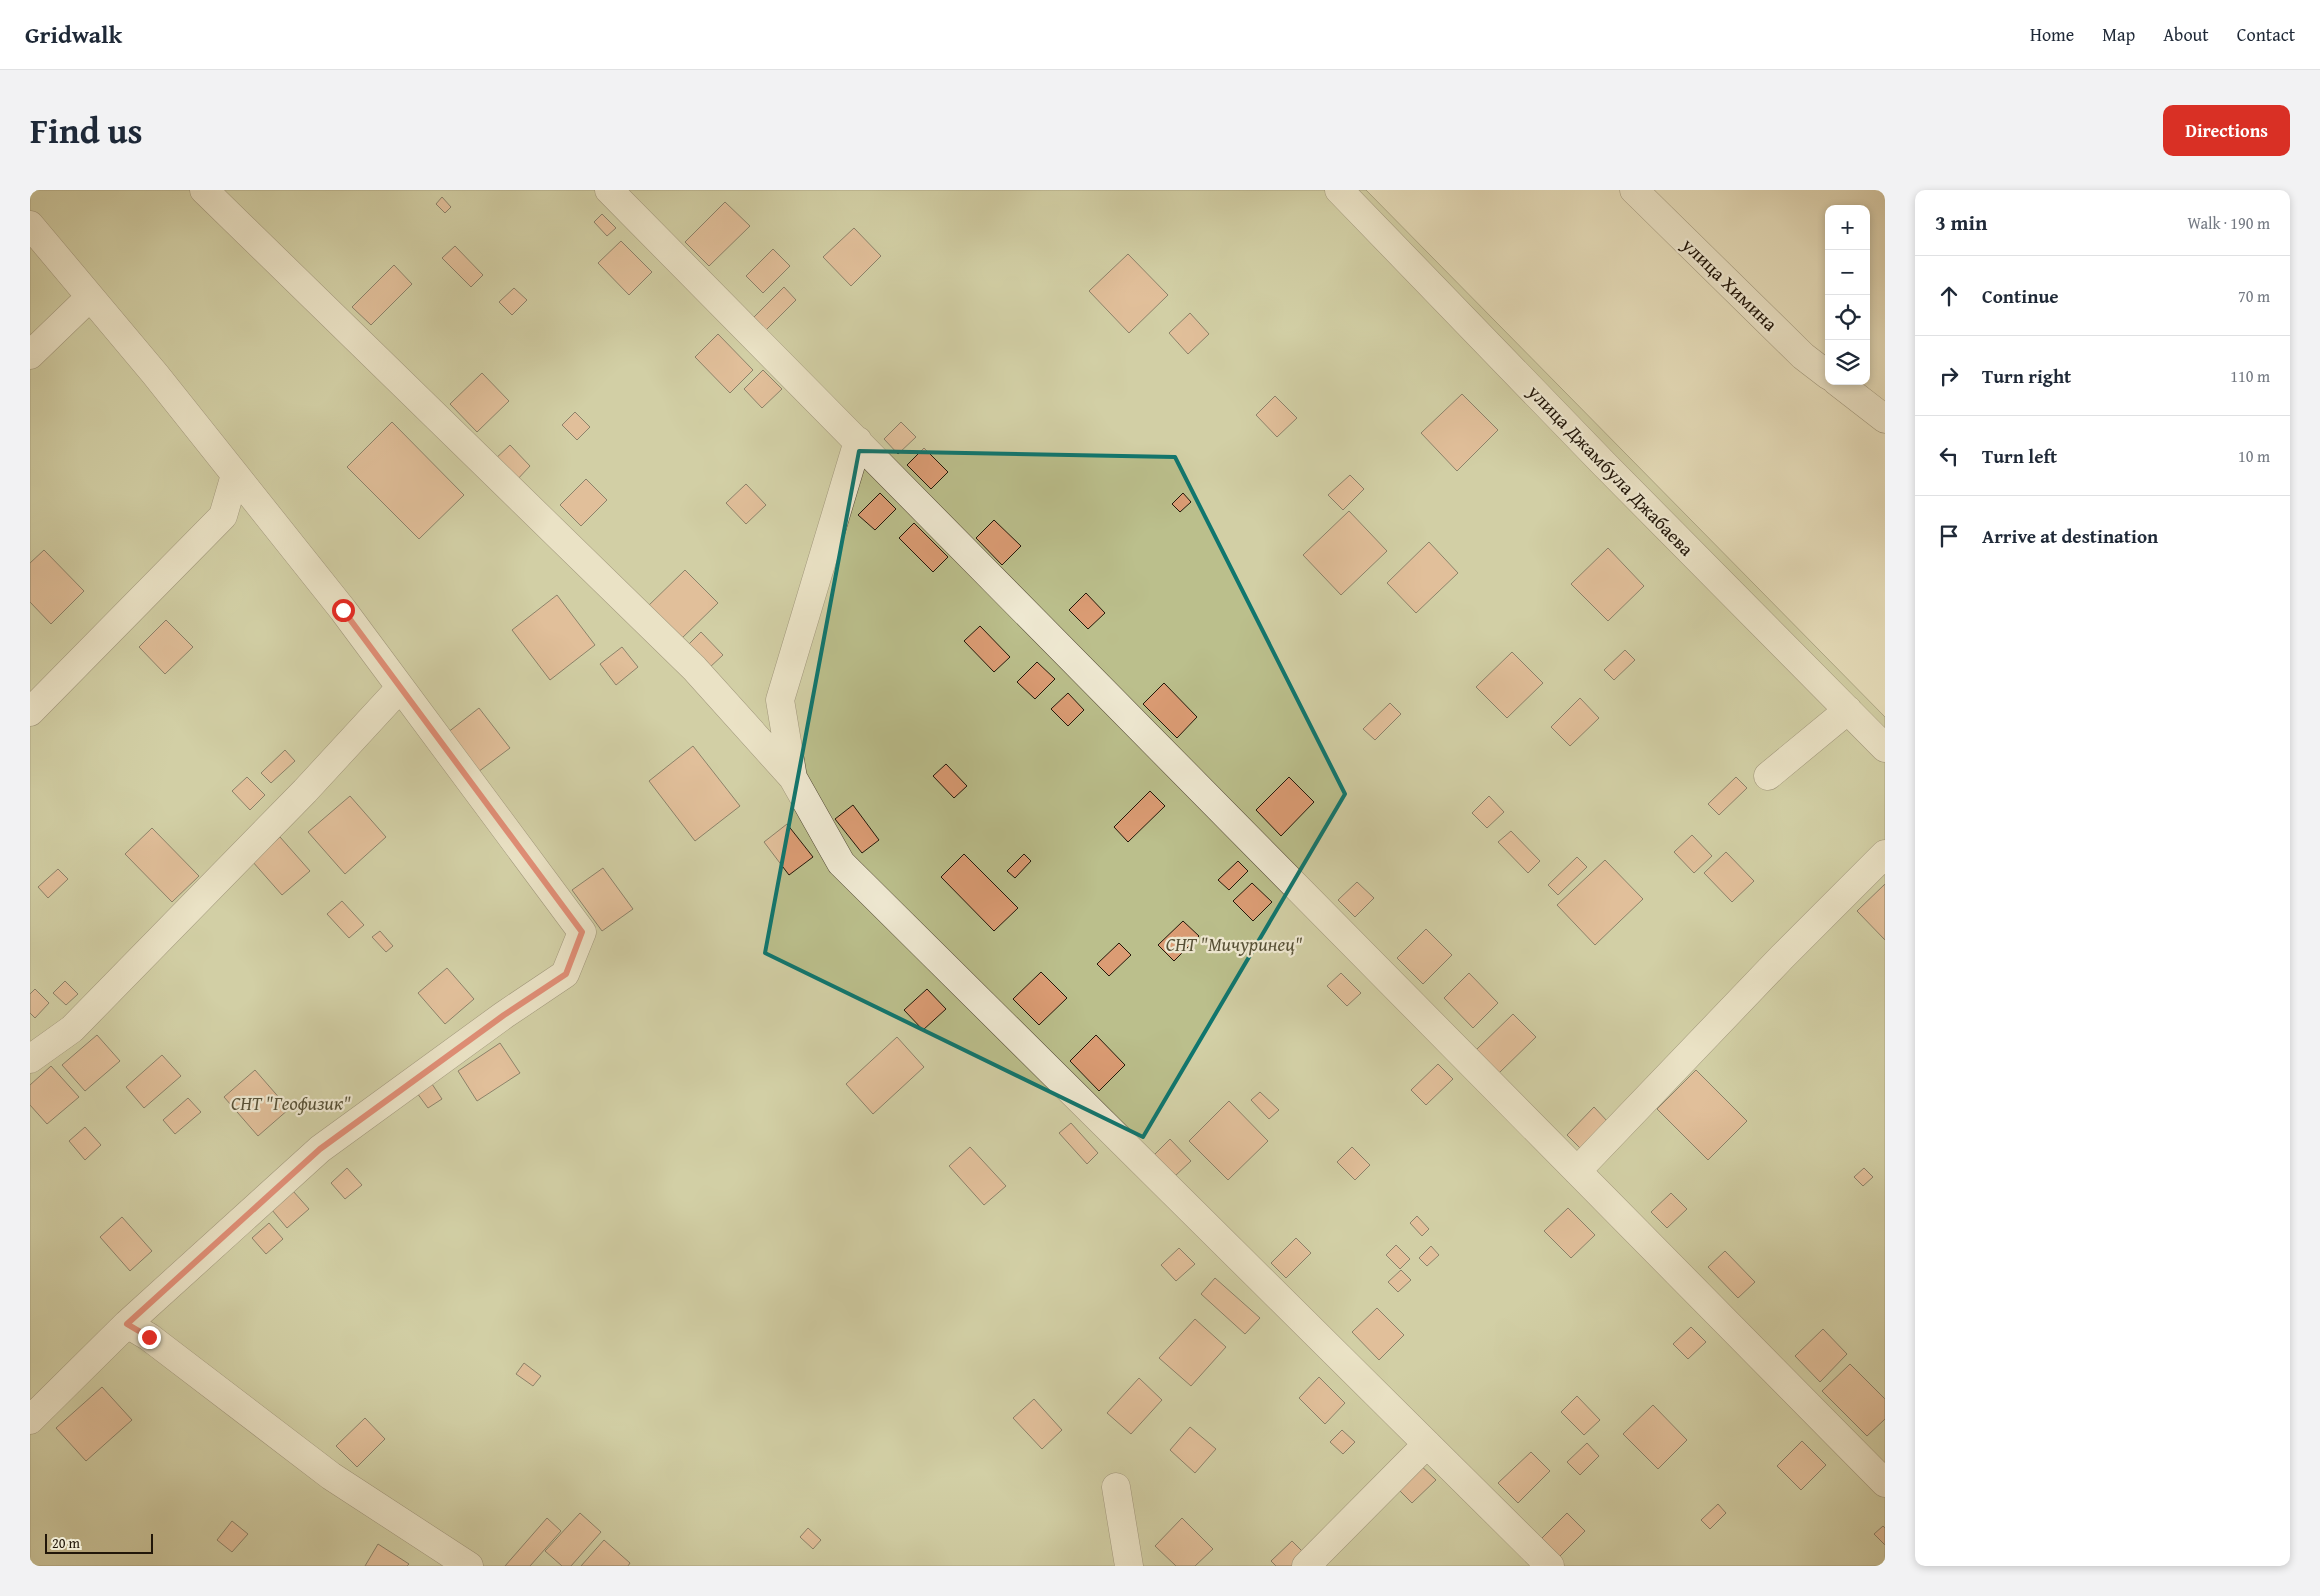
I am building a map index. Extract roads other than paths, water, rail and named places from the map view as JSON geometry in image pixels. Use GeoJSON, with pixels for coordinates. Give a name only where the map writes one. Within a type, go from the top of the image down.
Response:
{"type":"FeatureCollection","features":[{"type":"Feature","properties":{"kind":"street"},"geometry":{"type":"LineString","coordinates":[[204,190],[687,661],[793,778],[841,863],[1550,1566]]}},
{"type":"Feature","properties":{"kind":"street"},"geometry":{"type":"LineString","coordinates":[[609,190],[1885,1483]]}},
{"type":"Feature","properties":{"kind":"street","name":"улица Джамбула Джабаева"},"geometry":{"type":"LineString","coordinates":[[1339,190],[1605,465],[1885,748]]}},
{"type":"Feature","properties":{"kind":"street","name":"улица Химина"},"geometry":{"type":"LineString","coordinates":[[1634,190],[1803,356],[1825,373]]}},
{"type":"Feature","properties":{"kind":"street"},"geometry":{"type":"LineString","coordinates":[[30,225],[155,374],[343,610],[582,932],[566,974],[504,1015],[320,1149],[127,1324],[30,1420]]}},
{"type":"Feature","properties":{"kind":"street"},"geometry":{"type":"LineString","coordinates":[[30,355],[90,296]]}},
{"type":"Feature","properties":{"kind":"street"},"geometry":{"type":"LineString","coordinates":[[1841,385],[1885,418]]}},
{"type":"Feature","properties":{"kind":"street"},"geometry":{"type":"LineString","coordinates":[[793,778],[780,700],[858,441]]}},
{"type":"Feature","properties":{"kind":"street"},"geometry":{"type":"LineString","coordinates":[[30,712],[223,516],[235,475]]}},
{"type":"Feature","properties":{"kind":"street"},"geometry":{"type":"LineString","coordinates":[[30,1059],[72,1030],[305,791],[400,688]]}},
{"type":"Feature","properties":{"kind":"street"},"geometry":{"type":"LineString","coordinates":[[1768,776],[1848,710]]}},
{"type":"Feature","properties":{"kind":"street"},"geometry":{"type":"LineString","coordinates":[[1577,1171],[1885,854]]}},
{"type":"Feature","properties":{"kind":"street"},"geometry":{"type":"LineString","coordinates":[[127,1324],[149,1337],[331,1476],[469,1566]]}},
{"type":"Feature","properties":{"kind":"street"},"geometry":{"type":"LineString","coordinates":[[1306,1566],[1427,1444]]}},
{"type":"Feature","properties":{"kind":"street"},"geometry":{"type":"LineString","coordinates":[[1116,1487],[1129,1566]]}},
{"type":"Feature","properties":{"kind":"park label","name":"СНТ \"Мичуринец\""},"geometry":{"type":"Point","coordinates":[1234,944]}},
{"type":"Feature","properties":{"kind":"park label","name":"СНТ \"Геофизик\""},"geometry":{"type":"Point","coordinates":[291,1103]}}]}
